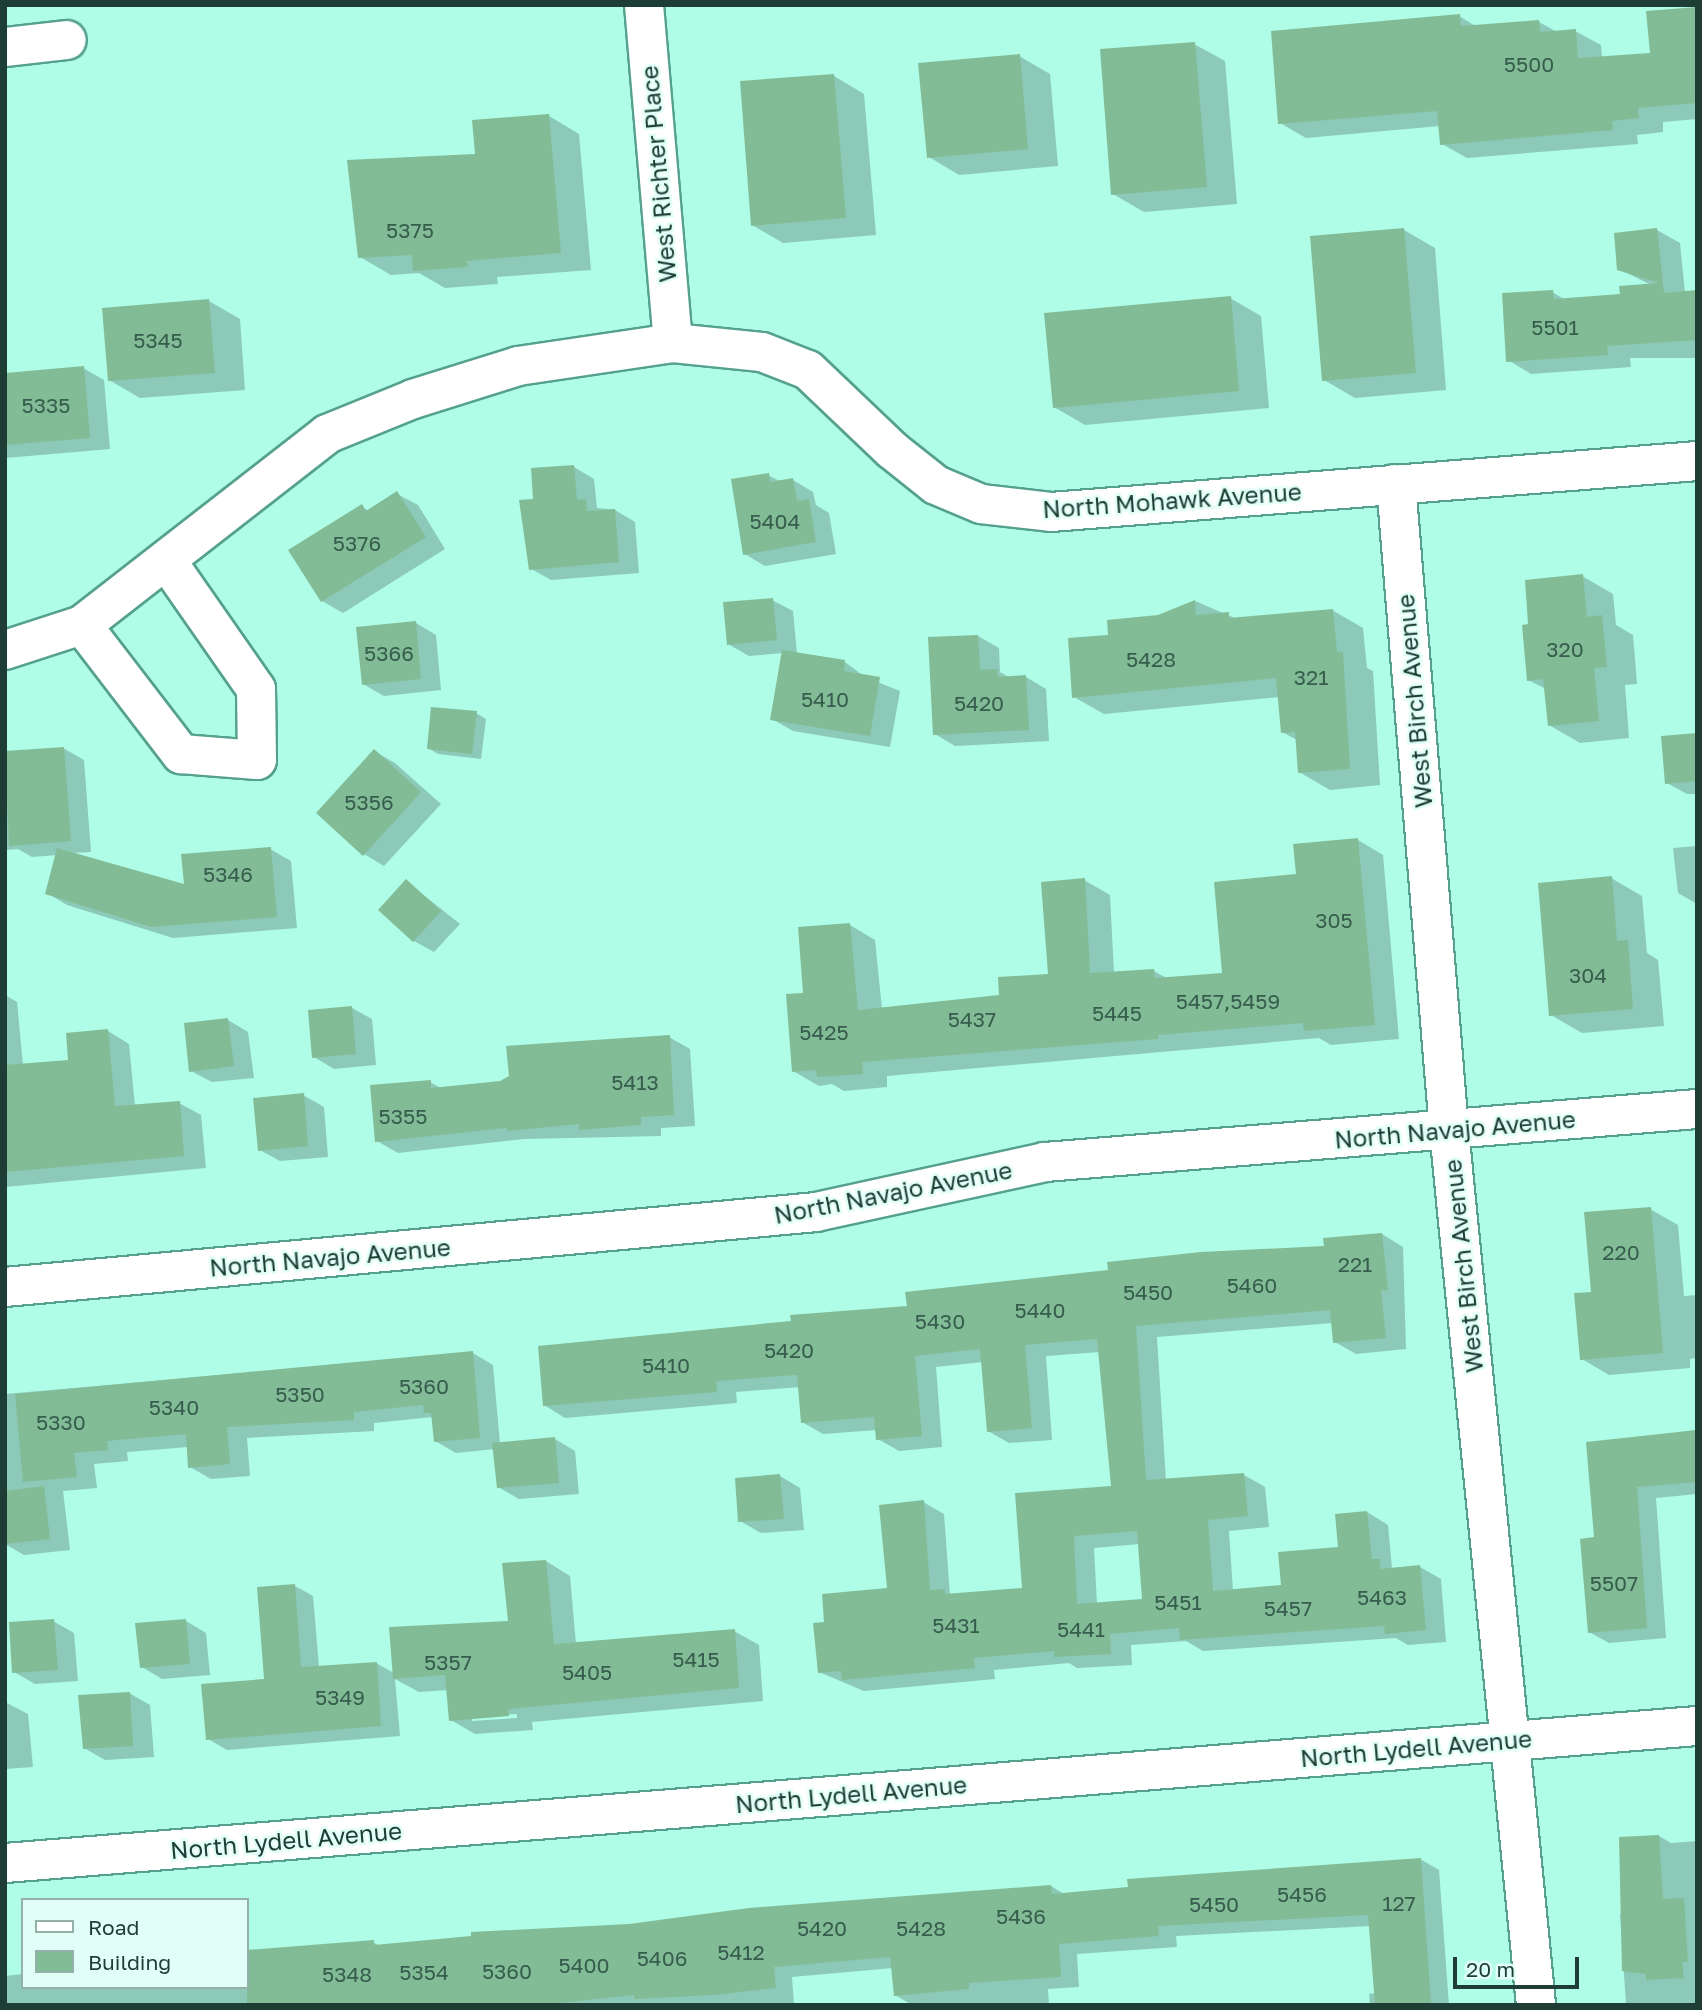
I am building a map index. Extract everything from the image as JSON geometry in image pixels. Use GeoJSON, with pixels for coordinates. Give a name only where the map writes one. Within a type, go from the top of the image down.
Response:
{"type":"FeatureCollection","features":[{"type":"Feature","properties":{"kind":"street","name":"West Richter Place"},"geometry":{"type":"LineString","coordinates":[[644,5],[673,343]]}},
{"type":"Feature","properties":{"kind":"street"},"geometry":{"type":"LineString","coordinates":[[5,47],[67,40]]}},
{"type":"Feature","properties":{"kind":"street","name":"North Mohawk Avenue"},"geometry":{"type":"LineString","coordinates":[[5,650],[82,625],[327,434],[413,399],[518,366],[673,343],[762,352],[808,370],[892,450],[936,485],[981,504],[1051,512],[1697,461]]}},
{"type":"Feature","properties":{"kind":"street","name":"West Birch Avenue"},"geometry":{"type":"LineString","coordinates":[[1396,484],[1449,1130],[1536,2005]]}},
{"type":"Feature","properties":{"kind":"street"},"geometry":{"type":"LineString","coordinates":[[82,625],[181,754],[257,760],[256,689],[166,560]]}},
{"type":"Feature","properties":{"kind":"street","name":"North Navajo Avenue"},"geometry":{"type":"LineString","coordinates":[[5,1287],[816,1212],[1045,1162],[1697,1109]]}},
{"type":"Feature","properties":{"kind":"street","name":"North Lydell Avenue"},"geometry":{"type":"LineString","coordinates":[[5,1863],[1697,1726]]}},
{"type":"Feature","properties":{"kind":"building"},"geometry":{"type":"Polygon","coordinates":[[[1697,7],[1697,103],[1638,108],[1639,118],[1612,121],[1613,130],[1440,145],[1437,111],[1278,124],[1271,31],[1460,14],[1461,26],[1539,20],[1540,32],[1576,29],[1578,58],[1650,53],[1646,11],[1697,7]]]}},
{"type":"Feature","properties":{"kind":"building"},"geometry":{"type":"Polygon","coordinates":[[[1195,42],[1207,187],[1111,195],[1100,49],[1195,42]]]}},
{"type":"Feature","properties":{"kind":"building"},"geometry":{"type":"Polygon","coordinates":[[[1020,54],[1028,149],[927,158],[918,63],[1020,54]]]}},
{"type":"Feature","properties":{"kind":"building"},"geometry":{"type":"Polygon","coordinates":[[[834,74],[846,218],[751,226],[740,81],[834,74]]]}},
{"type":"Feature","properties":{"kind":"building"},"geometry":{"type":"Polygon","coordinates":[[[549,114],[561,253],[467,261],[468,267],[413,271],[412,255],[358,258],[347,160],[475,154],[472,120],[549,114]]]}},
{"type":"Feature","properties":{"kind":"building"},"geometry":{"type":"Polygon","coordinates":[[[1404,228],[1416,373],[1322,381],[1310,236],[1404,228]]]}},
{"type":"Feature","properties":{"kind":"building"},"geometry":{"type":"Polygon","coordinates":[[[1657,228],[1664,293],[1697,290],[1697,340],[1607,346],[1608,355],[1506,362],[1502,293],[1553,290],[1554,299],[1620,294],[1619,286],[1659,283],[1617,270],[1614,233],[1657,228]]]}},
{"type":"Feature","properties":{"kind":"building"},"geometry":{"type":"Polygon","coordinates":[[[1231,296],[1239,391],[1053,408],[1044,313],[1231,296]]]}},
{"type":"Feature","properties":{"kind":"building"},"geometry":{"type":"Polygon","coordinates":[[[209,299],[215,373],[108,381],[102,308],[209,299]]]}},
{"type":"Feature","properties":{"kind":"building"},"geometry":{"type":"Polygon","coordinates":[[[84,366],[90,438],[5,445],[5,373],[84,366]]]}},
{"type":"Feature","properties":{"kind":"building"},"geometry":{"type":"Polygon","coordinates":[[[574,465],[577,500],[586,499],[587,511],[615,509],[619,562],[529,570],[519,500],[533,499],[531,468],[574,465]]]}},
{"type":"Feature","properties":{"kind":"building"},"geometry":{"type":"Polygon","coordinates":[[[769,473],[770,482],[793,478],[797,501],[809,499],[816,542],[743,555],[731,479],[769,473]]]}},
{"type":"Feature","properties":{"kind":"building"},"geometry":{"type":"Polygon","coordinates":[[[397,491],[426,537],[321,602],[288,550],[362,504],[366,511],[397,491]]]}},
{"type":"Feature","properties":{"kind":"building"},"geometry":{"type":"Polygon","coordinates":[[[1583,574],[1587,617],[1602,615],[1607,667],[1594,668],[1599,721],[1548,726],[1543,679],[1527,681],[1522,625],[1528,624],[1525,580],[1583,574]]]}},
{"type":"Feature","properties":{"kind":"building"},"geometry":{"type":"Polygon","coordinates":[[[773,598],[777,640],[727,645],[723,602],[773,598]]]}},
{"type":"Feature","properties":{"kind":"building"},"geometry":{"type":"Polygon","coordinates":[[[1195,600],[1196,615],[1229,612],[1229,618],[1333,609],[1337,652],[1343,652],[1350,769],[1298,773],[1295,732],[1281,733],[1276,678],[1072,698],[1068,638],[1108,635],[1107,620],[1158,615],[1195,600]]]}},
{"type":"Feature","properties":{"kind":"building"},"geometry":{"type":"Polygon","coordinates":[[[416,621],[421,679],[362,685],[356,627],[416,621]]]}},
{"type":"Feature","properties":{"kind":"building"},"geometry":{"type":"Polygon","coordinates":[[[978,635],[980,670],[997,669],[998,677],[1026,675],[1029,730],[933,735],[928,637],[978,635]]]}},
{"type":"Feature","properties":{"kind":"building"},"geometry":{"type":"Polygon","coordinates":[[[782,650],[845,660],[844,671],[880,677],[870,736],[770,720],[782,650]]]}},
{"type":"Feature","properties":{"kind":"building"},"geometry":{"type":"Polygon","coordinates":[[[431,707],[477,711],[472,754],[427,749],[431,707]]]}},
{"type":"Feature","properties":{"kind":"building"},"geometry":{"type":"Polygon","coordinates":[[[1697,733],[1697,781],[1665,784],[1661,736],[1697,733]]]}},
{"type":"Feature","properties":{"kind":"building"},"geometry":{"type":"Polygon","coordinates":[[[64,747],[71,841],[9,846],[5,751],[64,747]]]}},
{"type":"Feature","properties":{"kind":"building"},"geometry":{"type":"Polygon","coordinates":[[[374,749],[421,792],[363,856],[316,813],[374,749]]]}},
{"type":"Feature","properties":{"kind":"building"},"geometry":{"type":"Polygon","coordinates":[[[1358,838],[1375,1025],[1304,1031],[1303,1023],[1158,1035],[1158,1039],[862,1062],[863,1074],[817,1077],[816,1070],[792,1072],[786,994],[803,993],[798,927],[850,923],[858,1010],[999,995],[998,977],[1048,974],[1041,882],[1085,878],[1090,973],[1154,969],[1155,978],[1222,973],[1214,882],[1296,874],[1293,844],[1358,838]]]}},
{"type":"Feature","properties":{"kind":"building"},"geometry":{"type":"Polygon","coordinates":[[[271,847],[277,917],[151,927],[45,894],[57,848],[184,884],[181,854],[271,847]]]}},
{"type":"Feature","properties":{"kind":"building"},"geometry":{"type":"Polygon","coordinates":[[[1612,876],[1617,941],[1628,940],[1633,1009],[1549,1016],[1538,883],[1612,876]]]}},
{"type":"Feature","properties":{"kind":"building"},"geometry":{"type":"Polygon","coordinates":[[[406,879],[441,911],[413,942],[378,910],[406,879]]]}},
{"type":"Feature","properties":{"kind":"building"},"geometry":{"type":"Polygon","coordinates":[[[352,1006],[356,1054],[312,1058],[308,1010],[352,1006]]]}},
{"type":"Feature","properties":{"kind":"building"},"geometry":{"type":"Polygon","coordinates":[[[228,1018],[234,1066],[189,1072],[184,1023],[228,1018]]]}},
{"type":"Feature","properties":{"kind":"building"},"geometry":{"type":"Polygon","coordinates":[[[108,1029],[115,1106],[180,1101],[184,1156],[5,1172],[5,1065],[68,1060],[66,1033],[108,1029]]]}},
{"type":"Feature","properties":{"kind":"building"},"geometry":{"type":"Polygon","coordinates":[[[670,1035],[674,1115],[641,1117],[641,1125],[579,1130],[579,1124],[507,1131],[506,1128],[375,1142],[370,1085],[431,1080],[431,1088],[500,1081],[509,1076],[506,1046],[670,1035]]]}},
{"type":"Feature","properties":{"kind":"building"},"geometry":{"type":"Polygon","coordinates":[[[304,1093],[308,1146],[258,1151],[253,1098],[304,1093]]]}},
{"type":"Feature","properties":{"kind":"building"},"geometry":{"type":"Polygon","coordinates":[[[1651,1207],[1663,1353],[1580,1360],[1574,1293],[1591,1292],[1584,1212],[1651,1207]]]}},
{"type":"Feature","properties":{"kind":"building"},"geometry":{"type":"Polygon","coordinates":[[[1382,1233],[1388,1290],[1381,1290],[1386,1338],[1333,1343],[1330,1310],[1136,1326],[1146,1480],[1244,1473],[1248,1516],[1208,1520],[1213,1591],[1281,1585],[1278,1552],[1338,1547],[1335,1514],[1367,1511],[1372,1559],[1380,1559],[1380,1569],[1420,1565],[1426,1630],[1385,1634],[1384,1626],[1180,1640],[1179,1628],[1110,1634],[1111,1654],[1054,1657],[1054,1651],[974,1658],[975,1668],[842,1680],[841,1671],[818,1673],[813,1623],[824,1622],[822,1594],[887,1588],[879,1505],[924,1500],[930,1590],[945,1589],[945,1594],[1022,1588],[1015,1493],[1111,1486],[1097,1339],[1025,1345],[1032,1428],[987,1432],[980,1349],[915,1356],[922,1436],[876,1440],[874,1417],[801,1423],[797,1375],[716,1381],[717,1392],[543,1406],[538,1346],[791,1321],[790,1315],[907,1306],[905,1292],[1108,1270],[1107,1262],[1201,1252],[1324,1246],[1323,1238],[1382,1233]],[[1137,1531],[1074,1536],[1077,1604],[1142,1599],[1137,1531]]]}},
{"type":"Feature","properties":{"kind":"building"},"geometry":{"type":"Polygon","coordinates":[[[473,1351],[480,1438],[434,1442],[431,1413],[424,1413],[423,1405],[354,1412],[354,1420],[227,1427],[230,1464],[188,1468],[186,1434],[107,1441],[108,1450],[74,1453],[77,1477],[23,1482],[15,1394],[473,1351]]]}},
{"type":"Feature","properties":{"kind":"building"},"geometry":{"type":"Polygon","coordinates":[[[1697,1430],[1697,1482],[1637,1487],[1647,1628],[1588,1633],[1580,1539],[1594,1537],[1586,1442],[1697,1430]]]}},
{"type":"Feature","properties":{"kind":"building"},"geometry":{"type":"Polygon","coordinates":[[[555,1437],[559,1483],[497,1488],[492,1443],[555,1437]]]}},
{"type":"Feature","properties":{"kind":"building"},"geometry":{"type":"Polygon","coordinates":[[[780,1474],[784,1519],[738,1522],[735,1478],[780,1474]]]}},
{"type":"Feature","properties":{"kind":"building"},"geometry":{"type":"Polygon","coordinates":[[[44,1486],[50,1539],[5,1544],[5,1491],[44,1486]]]}},
{"type":"Feature","properties":{"kind":"building"},"geometry":{"type":"Polygon","coordinates":[[[546,1560],[554,1644],[735,1629],[739,1688],[508,1709],[509,1716],[449,1721],[445,1675],[393,1679],[389,1627],[508,1621],[502,1563],[546,1560]]]}},
{"type":"Feature","properties":{"kind":"building"},"geometry":{"type":"Polygon","coordinates":[[[295,1584],[301,1667],[377,1662],[381,1726],[206,1740],[201,1684],[264,1679],[257,1587],[295,1584]]]}},
{"type":"Feature","properties":{"kind":"building"},"geometry":{"type":"Polygon","coordinates":[[[54,1619],[58,1670],[12,1673],[9,1622],[54,1619]]]}},
{"type":"Feature","properties":{"kind":"building"},"geometry":{"type":"Polygon","coordinates":[[[186,1619],[190,1664],[140,1668],[135,1623],[186,1619]]]}},
{"type":"Feature","properties":{"kind":"building"},"geometry":{"type":"Polygon","coordinates":[[[130,1692],[133,1746],[83,1749],[78,1695],[130,1692]]]}},
{"type":"Feature","properties":{"kind":"building"},"geometry":{"type":"Polygon","coordinates":[[[1659,1835],[1663,1899],[1684,1898],[1688,1962],[1682,1962],[1684,1978],[1646,1980],[1646,1974],[1622,1971],[1619,1837],[1659,1835]]]}},
{"type":"Feature","properties":{"kind":"building"},"geometry":{"type":"Polygon","coordinates":[[[1421,1858],[1431,2005],[1375,2005],[1368,1915],[1158,1926],[1159,1936],[1059,1944],[1061,1977],[969,1983],[969,1989],[894,1996],[890,1957],[774,1967],[776,1988],[714,1995],[634,1999],[634,1995],[541,2005],[247,2005],[248,1950],[374,1940],[374,1945],[471,1936],[471,1932],[629,1924],[749,1908],[1051,1885],[1052,1894],[1128,1887],[1127,1879],[1421,1858]]]}}]}
